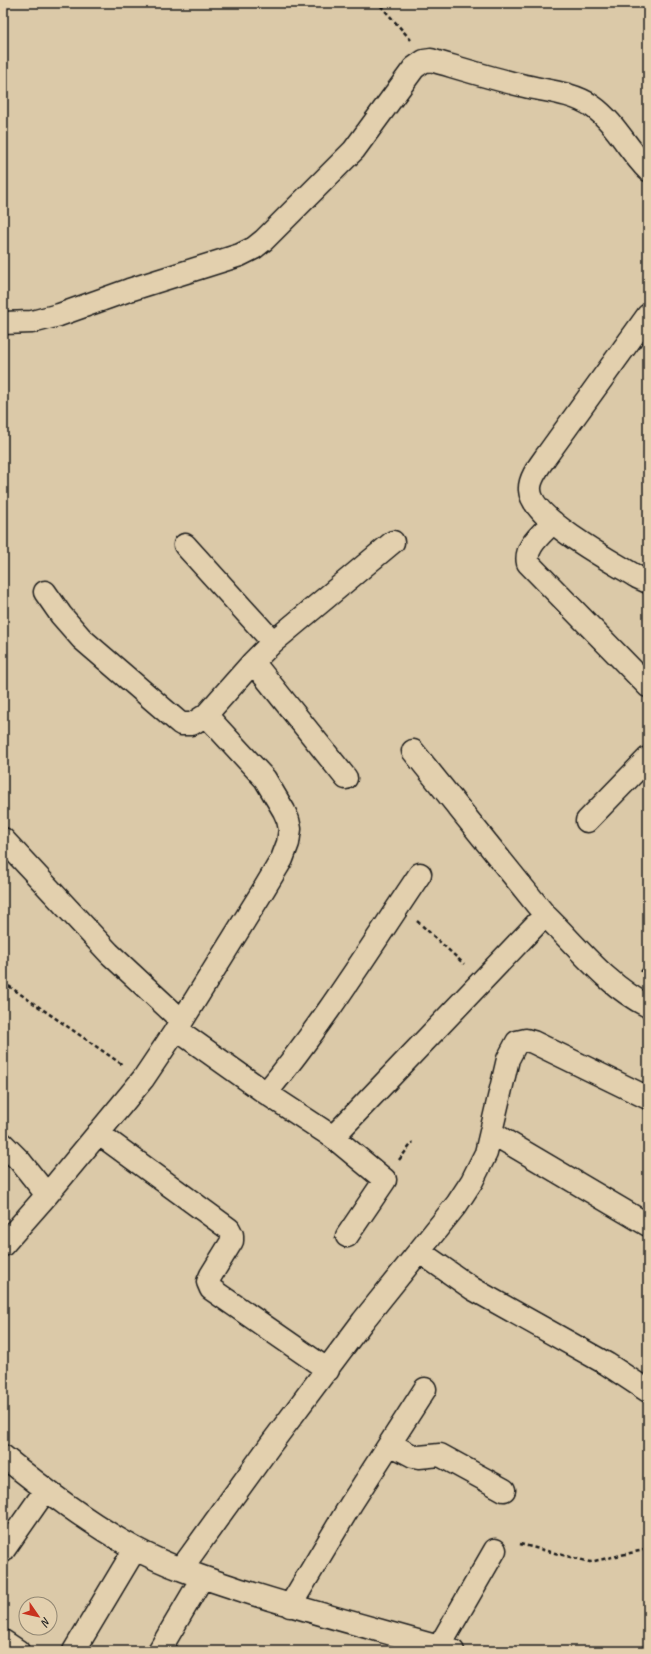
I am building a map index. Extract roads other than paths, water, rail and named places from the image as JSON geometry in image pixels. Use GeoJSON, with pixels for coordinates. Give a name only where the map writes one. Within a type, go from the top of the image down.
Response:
{"type":"FeatureCollection","features":[{"type":"Feature","properties":{"kind":"street"},"geometry":{"type":"LineString","coordinates":[[3,323],[32,322],[59,315],[128,290],[240,255],[254,248],[287,219],[354,150],[417,65],[424,61],[430,60],[524,86],[569,96],[591,106],[608,121],[636,158],[648,170]]}},
{"type":"Feature","properties":{"kind":"street"},"geometry":{"type":"LineString","coordinates":[[648,315],[547,455],[532,479],[530,489],[531,498],[537,507],[553,522],[596,552],[648,582]]}},
{"type":"Feature","properties":{"kind":"street"},"geometry":{"type":"LineString","coordinates":[[553,522],[530,549],[527,558],[528,563],[648,686]]}},
{"type":"Feature","properties":{"kind":"street"},"geometry":{"type":"LineString","coordinates":[[45,592],[61,615],[82,639],[181,724],[192,724],[206,715],[253,662],[273,642],[393,542]]}},
{"type":"Feature","properties":{"kind":"street"},"geometry":{"type":"LineString","coordinates":[[185,545],[273,642]]}},
{"type":"Feature","properties":{"kind":"street"},"geometry":{"type":"LineString","coordinates":[[253,662],[346,778]]}},
{"type":"Feature","properties":{"kind":"street"},"geometry":{"type":"LineString","coordinates":[[3,1245],[47,1195],[143,1079],[179,1025],[278,865],[288,843],[290,829],[284,811],[265,779],[206,715]]}},
{"type":"Feature","properties":{"kind":"street"},"geometry":{"type":"LineString","coordinates":[[413,751],[545,915],[626,994],[648,1006]]}},
{"type":"Feature","properties":{"kind":"street"},"geometry":{"type":"LineString","coordinates":[[587,822],[648,758]]}},
{"type":"Feature","properties":{"kind":"street"},"geometry":{"type":"LineString","coordinates":[[3,839],[109,953],[179,1025],[266,1093],[332,1137],[385,1180],[347,1236]]}},
{"type":"Feature","properties":{"kind":"street"},"geometry":{"type":"LineString","coordinates":[[266,1093],[287,1068],[326,1014],[420,874]]}},
{"type":"Feature","properties":{"kind":"street"},"geometry":{"type":"LineString","coordinates":[[332,1137],[545,915]]}},
{"type":"Feature","properties":{"kind":"street"},"geometry":{"type":"LineString","coordinates":[[181,1569],[271,1444],[328,1370],[363,1321],[420,1252],[457,1204],[472,1181],[486,1153],[492,1133],[508,1059],[518,1042],[526,1040],[533,1042],[648,1098]]}},
{"type":"Feature","properties":{"kind":"street"},"geometry":{"type":"LineString","coordinates":[[98,1133],[229,1229],[232,1235],[232,1241],[211,1275],[208,1282],[211,1289],[328,1370]]}},
{"type":"Feature","properties":{"kind":"street"},"geometry":{"type":"LineString","coordinates":[[492,1133],[648,1225]]}},
{"type":"Feature","properties":{"kind":"street"},"geometry":{"type":"LineString","coordinates":[[3,1144],[20,1161],[47,1195]]}},
{"type":"Feature","properties":{"kind":"street"},"geometry":{"type":"LineString","coordinates":[[420,1252],[473,1289],[607,1364],[648,1391]]}},
{"type":"Feature","properties":{"kind":"street"},"geometry":{"type":"LineString","coordinates":[[290,1606],[351,1504],[425,1389]]}},
{"type":"Feature","properties":{"kind":"street"},"geometry":{"type":"LineString","coordinates":[[390,1444],[413,1456],[419,1457],[440,1455],[504,1490]]}},
{"type":"Feature","properties":{"kind":"street"},"geometry":{"type":"LineString","coordinates":[[3,1456],[45,1491],[81,1516],[135,1549],[202,1578],[290,1606],[446,1649],[495,1550]]}},
{"type":"Feature","properties":{"kind":"street"},"geometry":{"type":"LineString","coordinates":[[3,1551],[45,1491]]}},
{"type":"Feature","properties":{"kind":"street"},"geometry":{"type":"LineString","coordinates":[[74,1651],[135,1549]]}},
{"type":"Feature","properties":{"kind":"street"},"geometry":{"type":"LineString","coordinates":[[160,1651],[202,1578]]}},
{"type":"Feature","properties":{"kind":"street"},"geometry":{"type":"LineString","coordinates":[[3,1641],[18,1651]]}}]}
